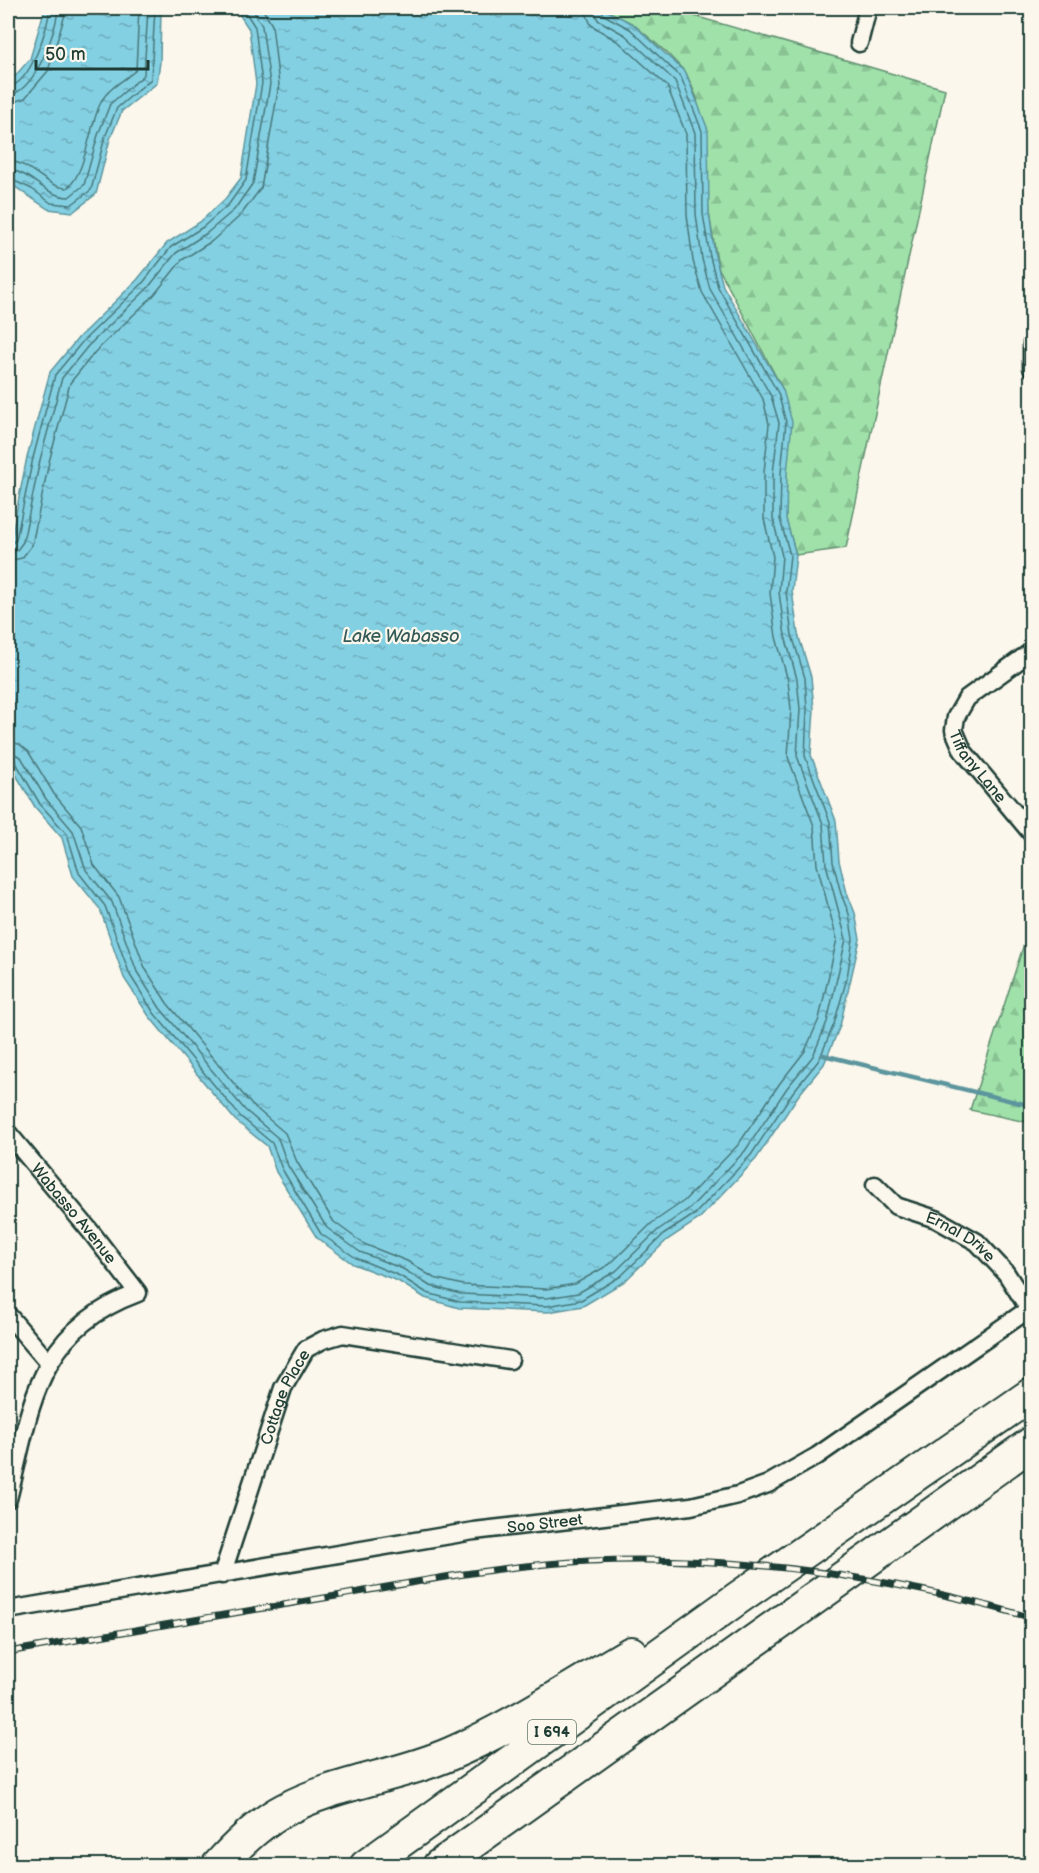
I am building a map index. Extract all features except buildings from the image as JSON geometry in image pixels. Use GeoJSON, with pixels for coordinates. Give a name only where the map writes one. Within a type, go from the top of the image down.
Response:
{"type":"FeatureCollection","features":[{"type":"Feature","properties":{"kind":"highway","name":"I 694"},"geometry":{"type":"LineString","coordinates":[[366,1866],[738,1598],[1032,1394]]}},
{"type":"Feature","properties":{"kind":"highway","name":"I 694"},"geometry":{"type":"LineString","coordinates":[[439,1866],[1032,1443]]}},
{"type":"Feature","properties":{"kind":"highway"},"geometry":{"type":"LineString","coordinates":[[218,1866],[260,1826],[282,1810],[328,1792],[391,1775],[440,1758],[486,1738],[683,1622],[738,1598]]}},
{"type":"Feature","properties":{"kind":"highway"},"geometry":{"type":"LineString","coordinates":[[477,1866],[569,1773]]}},
{"type":"Feature","properties":{"kind":"street"},"geometry":{"type":"LineString","coordinates":[[859,43],[868,8]]}},
{"type":"Feature","properties":{"kind":"street"},"geometry":{"type":"LineString","coordinates":[[1032,344],[1032,368]]}},
{"type":"Feature","properties":{"kind":"street","name":"Tiffany Lane"},"geometry":{"type":"LineString","coordinates":[[1032,651],[967,698],[956,717],[954,730],[963,751],[1032,834]]}},
{"type":"Feature","properties":{"kind":"street","name":"Wabasso Avenue"},"geometry":{"type":"LineString","coordinates":[[8,1133],[91,1232],[138,1293],[122,1299],[80,1325],[58,1346],[48,1362]]}},
{"type":"Feature","properties":{"kind":"street","name":"Ernal Drive"},"geometry":{"type":"LineString","coordinates":[[875,1185],[896,1206],[943,1222],[977,1242],[1006,1273],[1030,1308]]}},
{"type":"Feature","properties":{"kind":"street","name":"Soo Street"},"geometry":{"type":"LineString","coordinates":[[8,1610],[474,1531],[691,1506],[738,1496],[768,1484],[817,1456],[1030,1308]]}},
{"type":"Feature","properties":{"kind":"street"},"geometry":{"type":"LineString","coordinates":[[8,1315],[48,1362],[36,1390],[8,1499]]}},
{"type":"Feature","properties":{"kind":"street","name":"Cottage Place"},"geometry":{"type":"LineString","coordinates":[[222,1575],[276,1408],[297,1361],[306,1349],[323,1340],[343,1334],[510,1360]]}},
{"type":"Feature","properties":{"kind":"green space"},"geometry":{"type":"Polygon","coordinates":[[[602,8],[667,8],[945,89],[846,548],[796,555],[786,519],[783,390],[718,267],[709,213],[697,98],[686,73],[666,52],[633,24],[602,8]]]}},
{"type":"Feature","properties":{"kind":"green space"},"geometry":{"type":"Polygon","coordinates":[[[1025,941],[1032,943],[1031,1123],[970,1110],[1025,941]]]}},
{"type":"Feature","properties":{"kind":"water"},"geometry":{"type":"Polygon","coordinates":[[[45,8],[161,8],[160,62],[157,83],[122,111],[110,139],[96,194],[73,212],[48,209],[8,182],[8,84],[30,59],[45,8]]]}},
{"type":"Feature","properties":{"kind":"water","name":"Lake Wabasso"},"geometry":{"type":"Polygon","coordinates":[[[235,8],[602,8],[633,24],[686,73],[708,130],[709,213],[715,256],[723,286],[783,390],[792,422],[786,519],[796,555],[792,591],[798,634],[811,677],[814,709],[811,755],[836,821],[839,861],[855,913],[860,939],[840,1026],[824,1064],[798,1096],[756,1159],[699,1219],[667,1240],[625,1281],[583,1306],[548,1312],[459,1308],[425,1298],[398,1281],[353,1264],[317,1238],[276,1172],[267,1146],[235,1120],[149,1016],[124,978],[100,909],[73,876],[62,838],[35,807],[8,761],[8,554],[27,457],[50,372],[79,337],[137,280],[167,243],[200,222],[225,199],[241,178],[256,84],[249,29],[235,8]]]}},
{"type":"Feature","properties":{"kind":"waterway"},"geometry":{"type":"LineString","coordinates":[[823,1055],[1032,1106]]}},
{"type":"Feature","properties":{"kind":"railway"},"geometry":{"type":"LineString","coordinates":[[8,1652],[462,1574],[589,1561],[701,1561],[813,1572],[923,1591],[1032,1618]]}}]}
